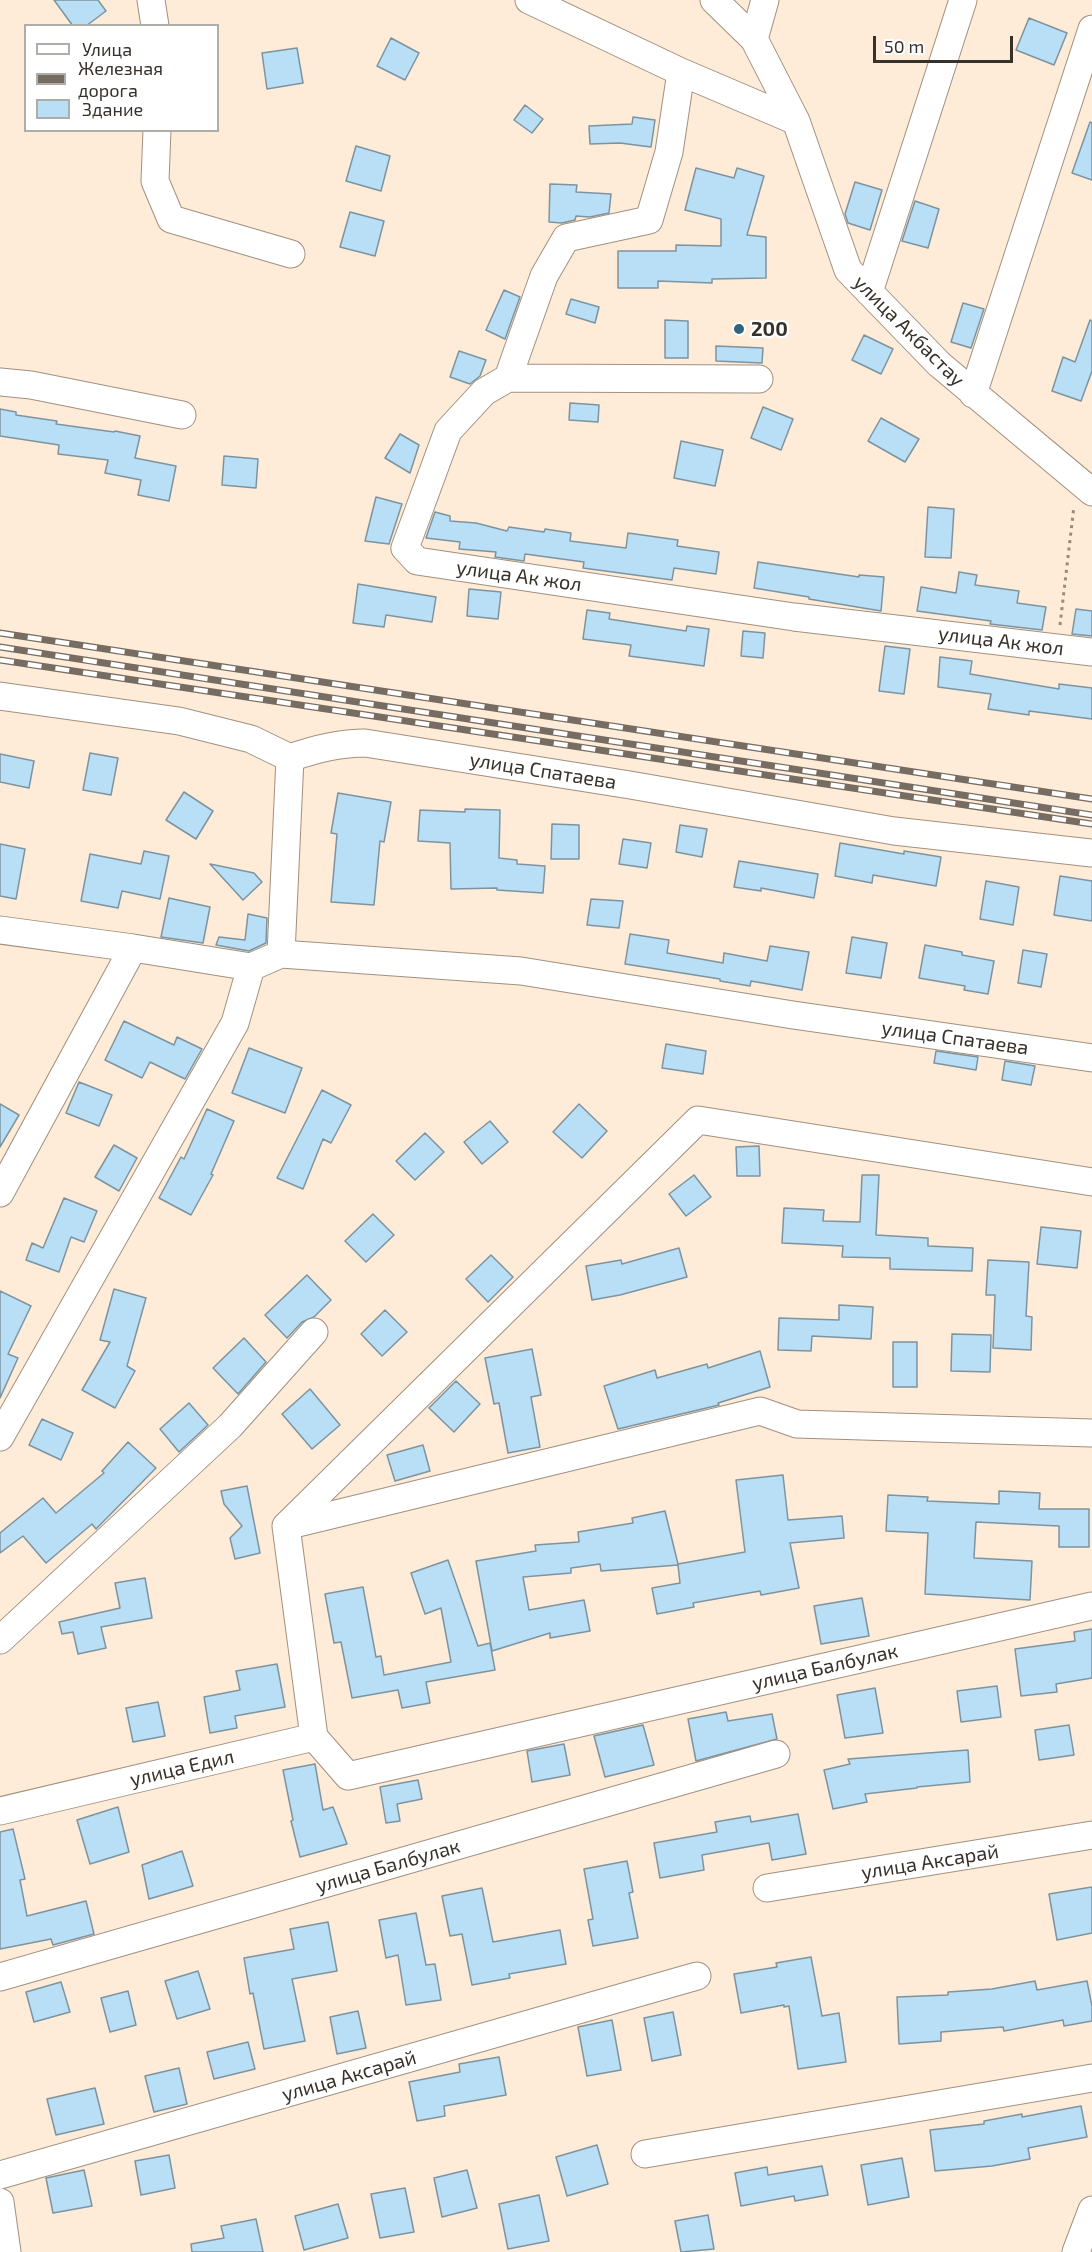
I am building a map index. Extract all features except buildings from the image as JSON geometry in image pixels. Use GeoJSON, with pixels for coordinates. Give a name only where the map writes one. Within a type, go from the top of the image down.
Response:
{"type":"FeatureCollection","features":[{"type":"Feature","properties":{"kind":"street"},"geometry":{"type":"LineString","coordinates":[[151,0],[155,24]]}},
{"type":"Feature","properties":{"kind":"street"},"geometry":{"type":"LineString","coordinates":[[529,0],[681,72],[795,121]]}},
{"type":"Feature","properties":{"kind":"street","name":"улица Акбастау"},"geometry":{"type":"LineString","coordinates":[[714,0],[754,39],[795,121],[848,270],[939,364],[1088,485]]}},
{"type":"Feature","properties":{"kind":"street"},"geometry":{"type":"LineString","coordinates":[[754,39],[765,0]]}},
{"type":"Feature","properties":{"kind":"street"},"geometry":{"type":"LineString","coordinates":[[869,292],[963,0]]}},
{"type":"Feature","properties":{"kind":"street"},"geometry":{"type":"LineString","coordinates":[[974,394],[1092,29]]}},
{"type":"Feature","properties":{"kind":"street"},"geometry":{"type":"LineString","coordinates":[[681,72],[669,152],[649,220],[566,238],[544,276],[508,378],[759,379]]}},
{"type":"Feature","properties":{"kind":"street"},"geometry":{"type":"LineString","coordinates":[[157,132],[155,181],[171,219],[291,254]]}},
{"type":"Feature","properties":{"kind":"street","name":"улица Ак жол"},"geometry":{"type":"LineString","coordinates":[[508,378],[484,392],[448,431],[405,548],[417,561],[794,617],[1092,652]]}},
{"type":"Feature","properties":{"kind":"street"},"geometry":{"type":"LineString","coordinates":[[0,382],[31,385],[182,415]]}},
{"type":"Feature","properties":{"kind":"street"},"geometry":{"type":"LineString","coordinates":[[0,696],[179,721],[250,739],[290,758],[281,954]]}},
{"type":"Feature","properties":{"kind":"street","name":"улица Спатаева"},"geometry":{"type":"LineString","coordinates":[[290,758],[316,748],[343,743],[365,743],[630,785],[894,831],[1092,853]]}},
{"type":"Feature","properties":{"kind":"street"},"geometry":{"type":"LineString","coordinates":[[0,930],[251,967],[235,1023],[0,1437]]}},
{"type":"Feature","properties":{"kind":"street"},"geometry":{"type":"LineString","coordinates":[[0,1194],[133,948]]}},
{"type":"Feature","properties":{"kind":"street","name":"улица Спатаева"},"geometry":{"type":"LineString","coordinates":[[251,967],[281,954],[521,971],[793,1015],[1092,1058]]}},
{"type":"Feature","properties":{"kind":"street"},"geometry":{"type":"LineString","coordinates":[[286,1526],[698,1120],[1092,1182]]}},
{"type":"Feature","properties":{"kind":"street"},"geometry":{"type":"LineString","coordinates":[[0,1640],[230,1426],[314,1332]]}},
{"type":"Feature","properties":{"kind":"street"},"geometry":{"type":"LineString","coordinates":[[286,1526],[760,1411],[797,1424],[1092,1432]]}},
{"type":"Feature","properties":{"kind":"street"},"geometry":{"type":"LineString","coordinates":[[286,1526],[314,1737]]}},
{"type":"Feature","properties":{"kind":"street","name":"улица Балбулак"},"geometry":{"type":"LineString","coordinates":[[314,1737],[348,1776],[1092,1606]]}},
{"type":"Feature","properties":{"kind":"street","name":"улица Едил"},"geometry":{"type":"LineString","coordinates":[[0,1811],[314,1737]]}},
{"type":"Feature","properties":{"kind":"street","name":"улица Балбулак"},"geometry":{"type":"LineString","coordinates":[[0,1977],[776,1754]]}},
{"type":"Feature","properties":{"kind":"street","name":"улица Аксарай"},"geometry":{"type":"LineString","coordinates":[[767,1888],[1092,1835]]}},
{"type":"Feature","properties":{"kind":"street","name":"улица Аксарай"},"geometry":{"type":"LineString","coordinates":[[0,2175],[697,1976]]}},
{"type":"Feature","properties":{"kind":"street"},"geometry":{"type":"LineString","coordinates":[[645,2154],[1092,2078]]}},
{"type":"Feature","properties":{"kind":"street"},"geometry":{"type":"LineString","coordinates":[[0,2203],[7,2252]]}},
{"type":"Feature","properties":{"kind":"street"},"geometry":{"type":"LineString","coordinates":[[1076,2252],[1092,2210]]}},
{"type":"Feature","properties":{"kind":"path"},"geometry":{"type":"LineString","coordinates":[[1058,648],[1088,485]]}},
{"type":"Feature","properties":{"kind":"railway"},"geometry":{"type":"LineString","coordinates":[[0,633],[1092,799]]}},
{"type":"Feature","properties":{"kind":"railway"},"geometry":{"type":"LineString","coordinates":[[0,647],[1092,815]]}},
{"type":"Feature","properties":{"kind":"railway"},"geometry":{"type":"LineString","coordinates":[[0,660],[1092,824]]}},
{"type":"Feature","properties":{"kind":"place","name":"200"},"geometry":{"type":"Point","coordinates":[739,329]}}]}
